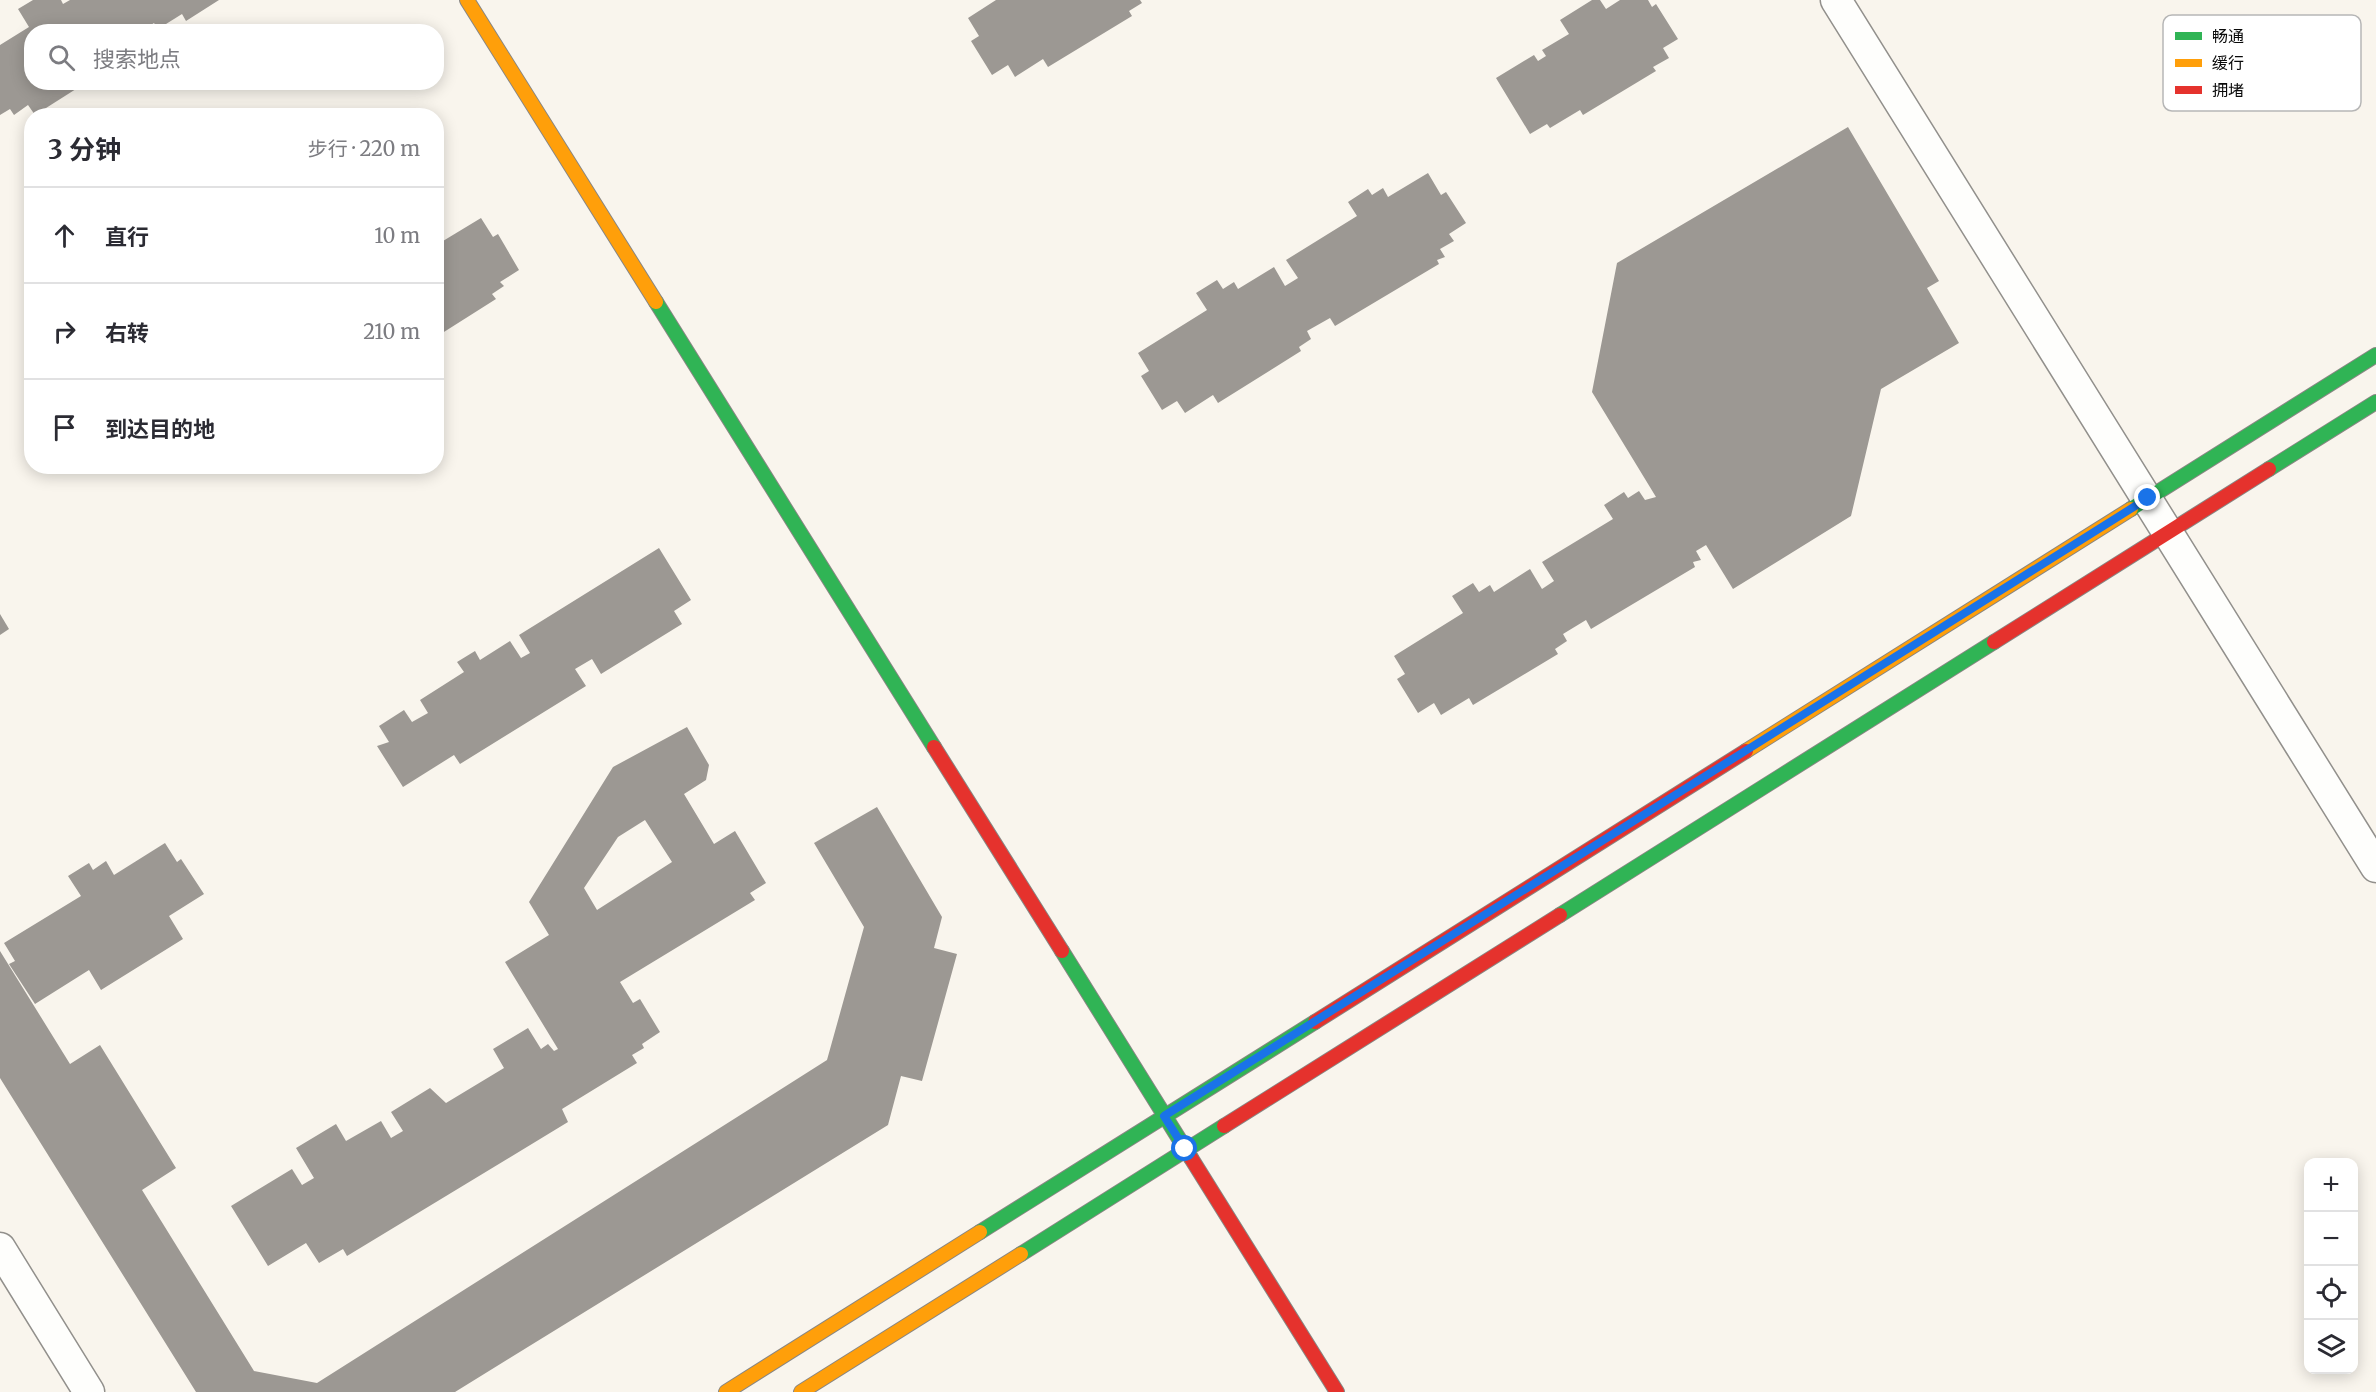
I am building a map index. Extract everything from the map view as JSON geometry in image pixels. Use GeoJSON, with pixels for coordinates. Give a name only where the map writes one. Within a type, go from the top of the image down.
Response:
{"type":"FeatureCollection","features":[{"type":"Feature","properties":{"kind":"street"},"geometry":{"type":"LineString","coordinates":[[466,0],[1337,1392]]}},
{"type":"Feature","properties":{"kind":"street"},"geometry":{"type":"LineString","coordinates":[[1836,0],[2376,867]]}},
{"type":"Feature","properties":{"kind":"street"},"geometry":{"type":"LineString","coordinates":[[726,1392],[2376,355]]}},
{"type":"Feature","properties":{"kind":"street"},"geometry":{"type":"LineString","coordinates":[[801,1392],[2376,402]]}},
{"type":"Feature","properties":{"kind":"street"},"geometry":{"type":"LineString","coordinates":[[0,1248],[89,1392]]}},
{"type":"Feature","properties":{"kind":"building"},"geometry":{"type":"Polygon","coordinates":[[[33,0],[61,0],[63,4],[70,0],[219,0],[186,21],[182,14],[166,24],[27,24],[18,9],[33,0]]]}},
{"type":"Feature","properties":{"kind":"building"},"geometry":{"type":"Polygon","coordinates":[[[996,0],[1140,0],[1142,3],[1129,11],[1132,16],[1048,67],[1043,59],[1015,77],[1008,65],[992,75],[971,41],[979,36],[968,18],[996,0]]]}},
{"type":"Feature","properties":{"kind":"building"},"geometry":{"type":"Polygon","coordinates":[[[1592,0],[1600,0],[1606,9],[1620,0],[1648,0],[1652,7],[1656,4],[1678,39],[1663,48],[1669,58],[1653,67],[1656,71],[1583,115],[1580,110],[1550,128],[1547,124],[1530,134],[1496,78],[1534,55],[1538,61],[1546,56],[1542,50],[1569,34],[1560,20],[1592,0]]]}},
{"type":"Feature","properties":{"kind":"building"},"geometry":{"type":"Polygon","coordinates":[[[24,30],[24,90],[74,90],[46,108],[30,108],[28,105],[14,115],[10,109],[0,115],[0,45],[24,30]]]}},
{"type":"Feature","properties":{"kind":"building"},"geometry":{"type":"Polygon","coordinates":[[[1848,127],[1939,281],[1927,288],[1959,343],[1881,389],[1851,516],[1733,589],[1706,545],[1696,551],[1701,560],[1693,562],[1695,567],[1591,629],[1586,620],[1563,634],[1567,641],[1555,649],[1558,654],[1473,705],[1469,698],[1441,715],[1434,703],[1418,713],[1397,679],[1405,674],[1394,656],[1463,613],[1452,596],[1473,583],[1479,592],[1490,585],[1494,592],[1530,569],[1542,589],[1554,581],[1542,562],[1613,519],[1604,505],[1624,492],[1628,498],[1639,491],[1645,500],[1656,497],[1592,392],[1617,263],[1848,127]]]}},
{"type":"Feature","properties":{"kind":"building"},"geometry":{"type":"Polygon","coordinates":[[[1428,173],[1441,195],[1446,192],[1466,223],[1449,234],[1454,241],[1440,249],[1445,257],[1437,260],[1439,264],[1335,326],[1330,318],[1307,331],[1311,339],[1299,347],[1301,351],[1218,403],[1213,395],[1185,413],[1177,401],[1162,410],[1141,376],[1149,371],[1138,353],[1207,310],[1196,293],[1217,280],[1223,289],[1234,282],[1238,289],[1274,267],[1285,286],[1298,278],[1286,260],[1357,216],[1348,202],[1368,189],[1372,195],[1383,188],[1388,197],[1428,173]]]}},
{"type":"Feature","properties":{"kind":"building"},"geometry":{"type":"Polygon","coordinates":[[[481,218],[493,237],[498,234],[519,270],[500,282],[504,286],[492,294],[496,299],[444,332],[444,240],[481,218]]]}},
{"type":"Feature","properties":{"kind":"building"},"geometry":{"type":"Polygon","coordinates":[[[659,548],[691,600],[674,611],[682,624],[601,674],[592,659],[575,669],[586,686],[460,764],[454,755],[403,787],[377,746],[389,742],[379,726],[404,710],[412,722],[428,713],[420,700],[464,672],[457,662],[475,651],[480,660],[510,641],[521,658],[530,653],[519,635],[659,548]]]}},
{"type":"Feature","properties":{"kind":"building"},"geometry":{"type":"Polygon","coordinates":[[[0,614],[9,629],[0,635],[0,614]]]}},
{"type":"Feature","properties":{"kind":"building"},"geometry":{"type":"Polygon","coordinates":[[[687,727],[709,765],[706,780],[684,794],[714,844],[735,831],[766,883],[750,893],[755,900],[620,982],[633,1003],[640,999],[660,1032],[642,1044],[644,1048],[632,1055],[637,1063],[562,1109],[568,1122],[347,1256],[343,1249],[319,1263],[306,1243],[268,1266],[231,1206],[292,1169],[302,1185],[314,1178],[296,1148],[336,1124],[346,1141],[381,1121],[391,1138],[403,1131],[391,1112],[430,1088],[446,1103],[504,1068],[493,1049],[528,1028],[541,1049],[548,1044],[554,1051],[558,1049],[505,962],[549,935],[529,902],[613,767],[687,727]],[[645,820],[618,837],[584,888],[597,910],[672,862],[645,820]]]}},
{"type":"Feature","properties":{"kind":"building"},"geometry":{"type":"Polygon","coordinates":[[[877,807],[942,917],[934,948],[957,954],[922,1081],[901,1076],[888,1125],[455,1392],[196,1392],[0,1078],[0,951],[70,1064],[100,1045],[176,1168],[142,1190],[254,1371],[317,1383],[827,1060],[864,927],[814,843],[877,807]]]}},
{"type":"Feature","properties":{"kind":"building"},"geometry":{"type":"Polygon","coordinates":[[[165,843],[177,862],[181,859],[204,894],[169,916],[183,939],[101,990],[89,970],[35,1004],[9,964],[15,961],[4,943],[81,896],[68,876],[89,863],[93,870],[106,861],[114,875],[165,843]]]}},
{"type":"Feature","properties":{"kind":"traffic: fast"},"geometry":{"type":"LineString","coordinates":[[656,302],[934,747]]}},
{"type":"Feature","properties":{"kind":"traffic: fast"},"geometry":{"type":"LineString","coordinates":[[2131,509],[2376,355]]}},
{"type":"Feature","properties":{"kind":"traffic: fast"},"geometry":{"type":"LineString","coordinates":[[2269,469],[2376,402]]}},
{"type":"Feature","properties":{"kind":"traffic: fast"},"geometry":{"type":"LineString","coordinates":[[1560,915],[1994,642]]}},
{"type":"Feature","properties":{"kind":"traffic: fast"},"geometry":{"type":"LineString","coordinates":[[1062,951],[1191,1158]]}},
{"type":"Feature","properties":{"kind":"traffic: fast"},"geometry":{"type":"LineString","coordinates":[[980,1232],[1315,1022]]}},
{"type":"Feature","properties":{"kind":"traffic: fast"},"geometry":{"type":"LineString","coordinates":[[1021,1254],[1224,1126]]}},
{"type":"Feature","properties":{"kind":"traffic: slow"},"geometry":{"type":"LineString","coordinates":[[467,0],[656,302]]}},
{"type":"Feature","properties":{"kind":"traffic: slow"},"geometry":{"type":"LineString","coordinates":[[1746,751],[2131,509]]}},
{"type":"Feature","properties":{"kind":"traffic: slow"},"geometry":{"type":"LineString","coordinates":[[726,1392],[980,1232]]}},
{"type":"Feature","properties":{"kind":"traffic: slow"},"geometry":{"type":"LineString","coordinates":[[801,1392],[1021,1254]]}},
{"type":"Feature","properties":{"kind":"traffic: jam"},"geometry":{"type":"LineString","coordinates":[[1994,642],[2269,469]]}},
{"type":"Feature","properties":{"kind":"traffic: jam"},"geometry":{"type":"LineString","coordinates":[[934,747],[1062,951]]}},
{"type":"Feature","properties":{"kind":"traffic: jam"},"geometry":{"type":"LineString","coordinates":[[1315,1022],[1746,751]]}},
{"type":"Feature","properties":{"kind":"traffic: jam"},"geometry":{"type":"LineString","coordinates":[[1224,1126],[1560,915]]}},
{"type":"Feature","properties":{"kind":"traffic: jam"},"geometry":{"type":"LineString","coordinates":[[1191,1158],[1337,1392]]}},
{"type":"Feature","properties":{"kind":"route"},"geometry":{"type":"LineString","coordinates":[[1185,1149],[1164,1116],[2148,498]]}}]}
